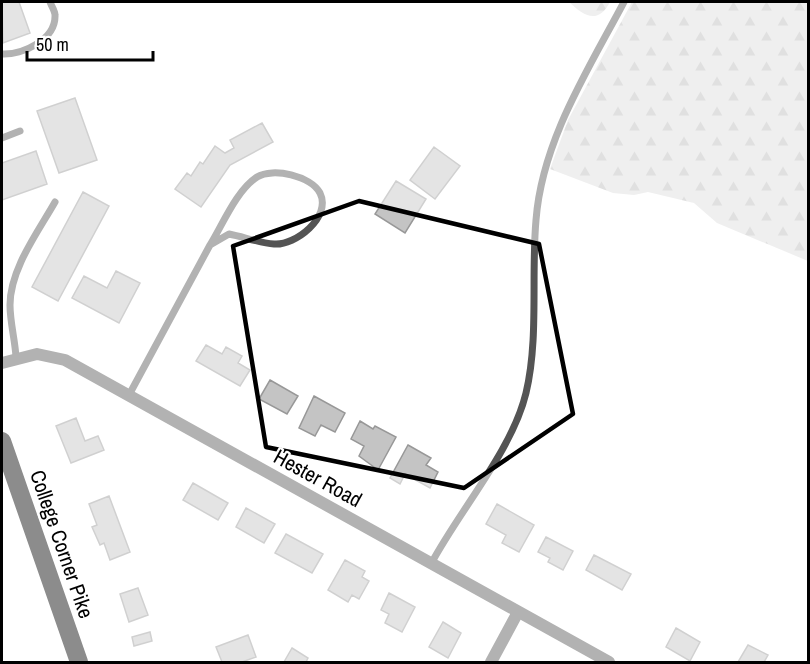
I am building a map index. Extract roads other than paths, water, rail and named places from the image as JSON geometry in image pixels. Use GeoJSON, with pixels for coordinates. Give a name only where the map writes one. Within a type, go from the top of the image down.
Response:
{"type":"FeatureCollection","features":[{"type":"Feature","properties":{"kind":"highway","name":"College Corner Pike"},"geometry":{"type":"LineString","coordinates":[[2,441],[80,663]]}},
{"type":"Feature","properties":{"kind":"street","name":"Hester Road"},"geometry":{"type":"LineString","coordinates":[[2,363],[16,357],[37,354],[65,360],[609,663]]}},
{"type":"Feature","properties":{"kind":"street"},"geometry":{"type":"LineString","coordinates":[[491,663],[518,612]]}},
{"type":"Feature","properties":{"kind":"lane"},"geometry":{"type":"LineString","coordinates":[[2,54],[39,43],[50,32],[56,15],[50,2]]}},
{"type":"Feature","properties":{"kind":"lane"},"geometry":{"type":"LineString","coordinates":[[431,564],[508,437],[526,394],[530,362],[536,218],[546,164],[564,115],[624,2]]}},
{"type":"Feature","properties":{"kind":"lane"},"geometry":{"type":"LineString","coordinates":[[2,138],[20,131]]}},
{"type":"Feature","properties":{"kind":"lane"},"geometry":{"type":"LineString","coordinates":[[129,395],[210,245],[247,186],[259,176],[272,172],[292,176],[312,185],[320,194],[322,205],[315,221],[300,237],[276,245],[229,234],[210,245]]}},
{"type":"Feature","properties":{"kind":"lane"},"geometry":{"type":"LineString","coordinates":[[16,357],[10,305],[12,287],[18,271],[55,202]]}}]}
